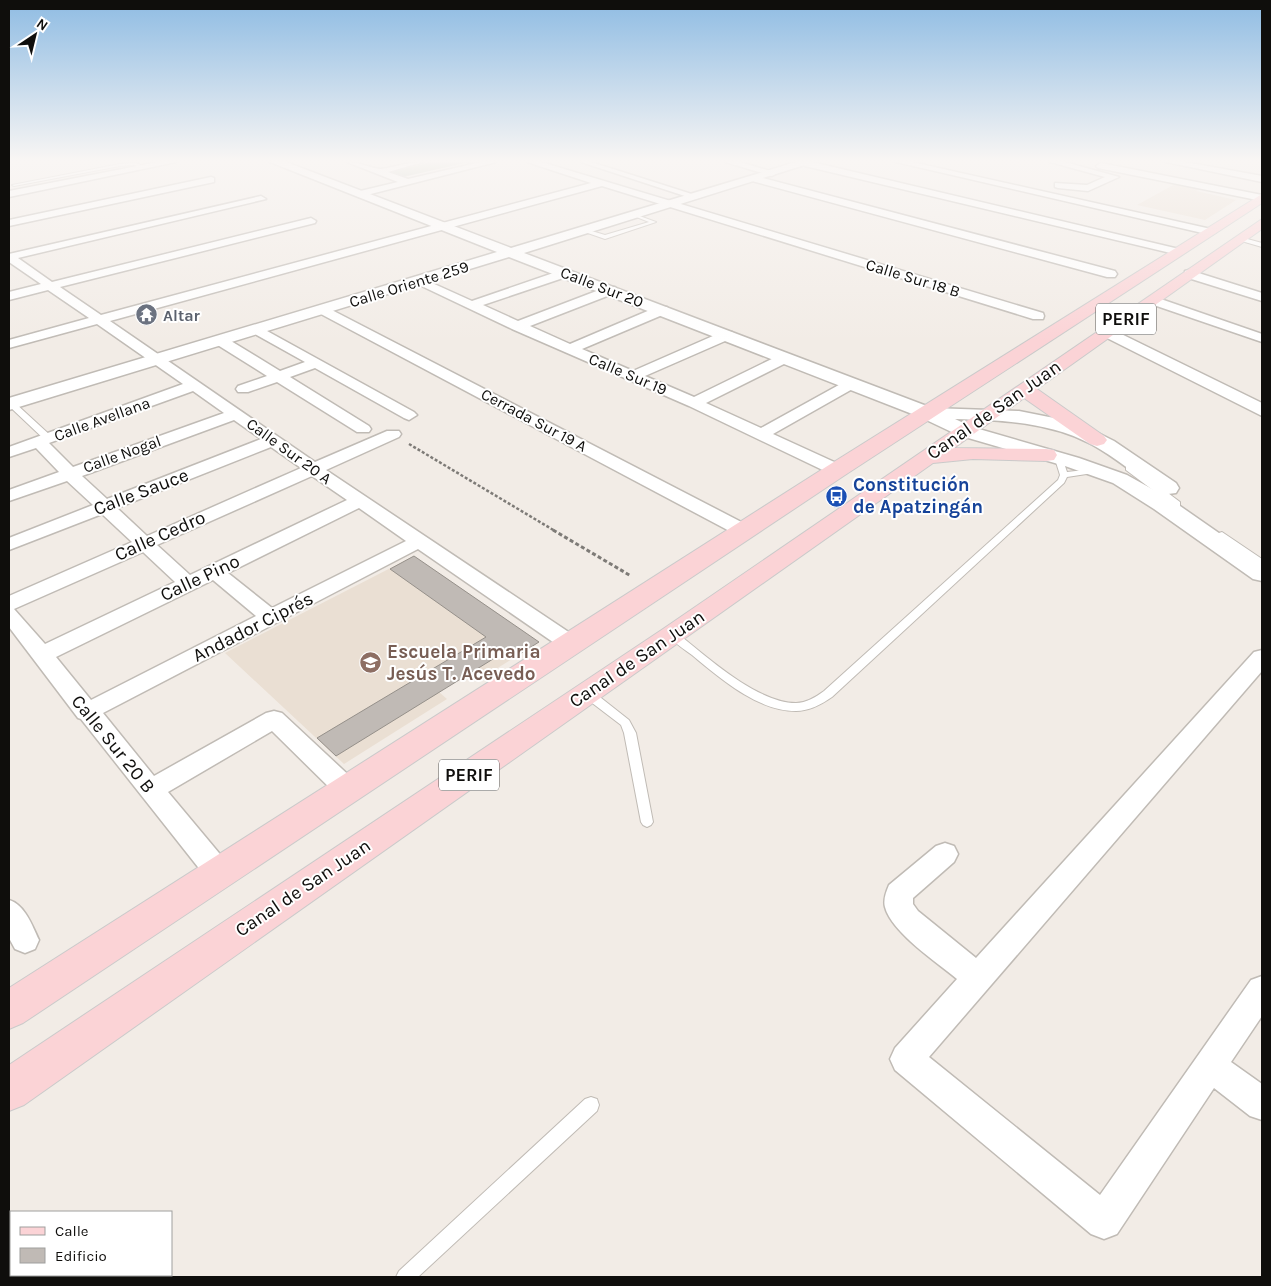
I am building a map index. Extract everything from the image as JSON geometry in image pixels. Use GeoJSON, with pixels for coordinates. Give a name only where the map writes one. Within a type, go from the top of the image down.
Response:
{"type":"FeatureCollection","features":[{"type":"Feature","properties":{"kind":"main road","name":"Canal de San Juan"},"geometry":{"type":"LineString","coordinates":[[9,1010],[837,470],[1226,222]]}},
{"type":"Feature","properties":{"kind":"main road","name":"Canal de San Juan"},"geometry":{"type":"LineString","coordinates":[[9,1090],[673,635],[1262,223]]}},
{"type":"Feature","properties":{"kind":"main road"},"geometry":{"type":"LineString","coordinates":[[1024,389],[1097,440]]}},
{"type":"Feature","properties":{"kind":"main road"},"geometry":{"type":"LineString","coordinates":[[927,458],[973,453],[1060,463]]}},
{"type":"Feature","properties":{"kind":"street"},"geometry":{"type":"LineString","coordinates":[[9,257],[161,222]]}},
{"type":"Feature","properties":{"kind":"street"},"geometry":{"type":"LineString","coordinates":[[9,296],[308,222]]}},
{"type":"Feature","properties":{"kind":"street","name":"Calle Sur 20"},"geometry":{"type":"LineString","coordinates":[[433,222],[927,413],[965,431],[1060,463],[1101,471],[1140,489],[1262,574]]}},
{"type":"Feature","properties":{"kind":"street"},"geometry":{"type":"LineString","coordinates":[[9,344],[458,222]]}},
{"type":"Feature","properties":{"kind":"street","name":"Calle Oriente 259"},"geometry":{"type":"LineString","coordinates":[[10,404],[612,222]]}},
{"type":"Feature","properties":{"kind":"street","name":"Calle Sur 18 B"},"geometry":{"type":"LineString","coordinates":[[726,222],[1038,316]]}},
{"type":"Feature","properties":{"kind":"street"},"geometry":{"type":"LineString","coordinates":[[916,222],[1111,274]]}},
{"type":"Feature","properties":{"kind":"street"},"geometry":{"type":"LineString","coordinates":[[1055,222],[1179,252]]}},
{"type":"Feature","properties":{"kind":"street"},"geometry":{"type":"LineString","coordinates":[[1166,222],[1211,232]]}},
{"type":"Feature","properties":{"kind":"street","name":"Calle Sur 20 A"},"geometry":{"type":"LineString","coordinates":[[9,257],[274,440],[312,469],[571,644]]}},
{"type":"Feature","properties":{"kind":"street"},"geometry":{"type":"LineString","coordinates":[[471,305],[565,273]]}},
{"type":"Feature","properties":{"kind":"street"},"geometry":{"type":"LineString","coordinates":[[1190,274],[1262,297]]}},
{"type":"Feature","properties":{"kind":"street","name":"Calle Sur 19"},"geometry":{"type":"LineString","coordinates":[[417,281],[694,403],[837,470]]}},
{"type":"Feature","properties":{"kind":"street"},"geometry":{"type":"LineString","coordinates":[[516,326],[611,290]]}},
{"type":"Feature","properties":{"kind":"street"},"geometry":{"type":"LineString","coordinates":[[1152,300],[1262,338]]}},
{"type":"Feature","properties":{"kind":"street","name":"Cerrada Sur 19 A"},"geometry":{"type":"LineString","coordinates":[[324,310],[744,531]]}},
{"type":"Feature","properties":{"kind":"street"},"geometry":{"type":"LineString","coordinates":[[569,349],[662,310]]}},
{"type":"Feature","properties":{"kind":"street"},"geometry":{"type":"LineString","coordinates":[[258,330],[409,415]]}},
{"type":"Feature","properties":{"kind":"street"},"geometry":{"type":"LineString","coordinates":[[1107,332],[1262,410]]}},
{"type":"Feature","properties":{"kind":"street"},"geometry":{"type":"LineString","coordinates":[[633,376],[727,335]]}},
{"type":"Feature","properties":{"kind":"street"},"geometry":{"type":"LineString","coordinates":[[221,341],[362,429]]}},
{"type":"Feature","properties":{"kind":"street"},"geometry":{"type":"LineString","coordinates":[[694,403],[785,358]]}},
{"type":"Feature","properties":{"kind":"street"},"geometry":{"type":"LineString","coordinates":[[243,389],[316,362]]}},
{"type":"Feature","properties":{"kind":"street"},"geometry":{"type":"LineString","coordinates":[[762,434],[851,384]]}},
{"type":"Feature","properties":{"kind":"street","name":"Calle Avellana"},"geometry":{"type":"LineString","coordinates":[[9,452],[195,385]]}},
{"type":"Feature","properties":{"kind":"street"},"geometry":{"type":"LineString","coordinates":[[927,413],[990,414],[1041,421],[1097,440],[1262,552]]}},
{"type":"Feature","properties":{"kind":"street","name":"Calle Nogal"},"geometry":{"type":"LineString","coordinates":[[9,496],[236,414]]}},
{"type":"Feature","properties":{"kind":"street","name":"Calle Cedro"},"geometry":{"type":"LineString","coordinates":[[9,604],[143,543],[394,434]]}},
{"type":"Feature","properties":{"kind":"street"},"geometry":{"type":"LineString","coordinates":[[43,440],[69,473],[188,584]]}},
{"type":"Feature","properties":{"kind":"street","name":"Calle Sauce"},"geometry":{"type":"LineString","coordinates":[[9,544],[274,440]]}},
{"type":"Feature","properties":{"kind":"street"},"geometry":{"type":"LineString","coordinates":[[1060,463],[1098,458],[1102,450],[1097,440]]}},
{"type":"Feature","properties":{"kind":"street","name":"Calle Pino"},"geometry":{"type":"LineString","coordinates":[[41,655],[360,501]]}},
{"type":"Feature","properties":{"kind":"street","name":"Andador Ciprés"},"geometry":{"type":"LineString","coordinates":[[86,712],[420,542]]}},
{"type":"Feature","properties":{"kind":"street"},"geometry":{"type":"LineString","coordinates":[[215,572],[271,618]]}},
{"type":"Feature","properties":{"kind":"street","name":"Calle Sur 20 B"},"geometry":{"type":"LineString","coordinates":[[9,614],[86,712],[219,873]]}},
{"type":"Feature","properties":{"kind":"street"},"geometry":{"type":"LineString","coordinates":[[1262,657],[906,1059],[1104,1221],[1262,990]]}},
{"type":"Feature","properties":{"kind":"street"},"geometry":{"type":"LineString","coordinates":[[150,790],[274,719],[347,789]]}},
{"type":"Feature","properties":{"kind":"street"},"geometry":{"type":"LineString","coordinates":[[945,854],[899,893],[899,906],[908,920],[978,978]]}},
{"type":"Feature","properties":{"kind":"street"},"geometry":{"type":"LineString","coordinates":[[9,912],[25,940]]}},
{"type":"Feature","properties":{"kind":"street"},"geometry":{"type":"LineString","coordinates":[[1210,1066],[1262,1104]]}},
{"type":"Feature","properties":{"kind":"lane"},"geometry":{"type":"LineString","coordinates":[[1240,239],[1262,245]]}},
{"type":"Feature","properties":{"kind":"lane"},"geometry":{"type":"LineString","coordinates":[[10,404],[43,440]]}},
{"type":"Feature","properties":{"kind":"lane"},"geometry":{"type":"LineString","coordinates":[[1097,440],[1145,482],[1262,563]]}},
{"type":"Feature","properties":{"kind":"lane"},"geometry":{"type":"LineString","coordinates":[[673,635],[734,682],[770,702],[795,707],[814,703],[828,694],[1061,481],[1060,463]]}},
{"type":"Feature","properties":{"kind":"lane"},"geometry":{"type":"LineString","coordinates":[[1101,471],[1145,482]]}},
{"type":"Feature","properties":{"kind":"lane"},"geometry":{"type":"LineString","coordinates":[[587,694],[625,723],[630,733],[647,822]]}},
{"type":"Feature","properties":{"kind":"lane"},"geometry":{"type":"LineString","coordinates":[[405,1277],[591,1105]]}},
{"type":"Feature","properties":{"kind":"path"},"geometry":{"type":"LineString","coordinates":[[394,434],[654,589]]}},
{"type":"Feature","properties":{"kind":"shaded area","name":"Escuela Primaria Jesús T. Acevedo"},"geometry":{"type":"Polygon","coordinates":[[[414,556],[539,642],[485,676],[476,669],[439,692],[447,699],[344,764],[225,653],[414,556]]]}},
{"type":"Feature","properties":{"kind":"building"},"geometry":{"type":"Polygon","coordinates":[[[414,556],[539,642],[515,657],[506,651],[336,756],[317,738],[486,637],[390,569],[414,556]]]}},
{"type":"Feature","properties":{"kind":"place","name":"Altar"},"geometry":{"type":"Point","coordinates":[147,315]}},
{"type":"Feature","properties":{"kind":"place","name":"Constitución de Apatzingán"},"geometry":{"type":"Point","coordinates":[837,496]}},
{"type":"Feature","properties":{"kind":"place","name":"Escuela Primaria Jesús T. Acevedo"},"geometry":{"type":"Point","coordinates":[371,663]}}]}
